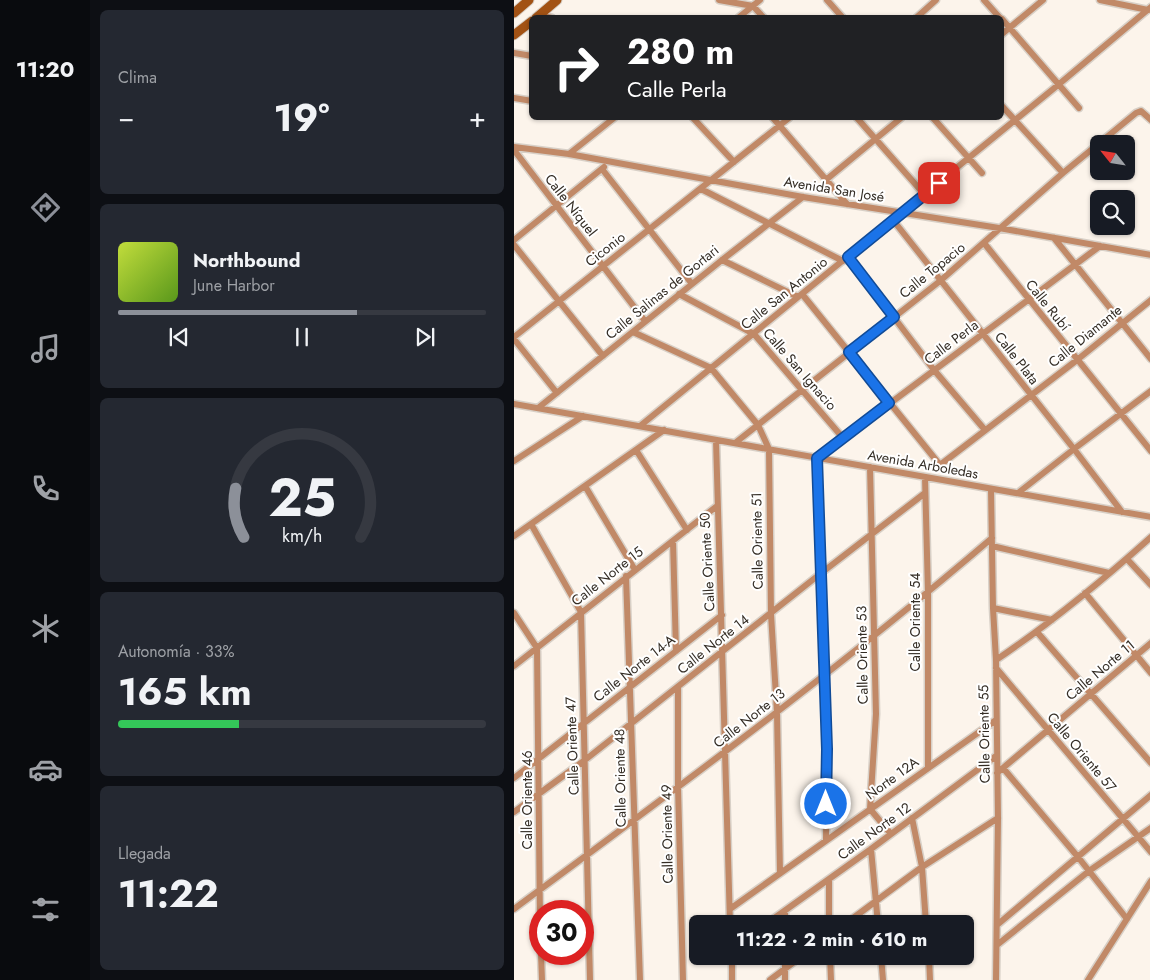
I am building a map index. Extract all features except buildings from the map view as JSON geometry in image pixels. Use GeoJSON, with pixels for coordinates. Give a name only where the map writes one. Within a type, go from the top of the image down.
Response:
{"type":"FeatureCollection","features":[{"type":"Feature","properties":{"kind":"main road"},"geometry":{"type":"LineString","coordinates":[[514,13],[529,0]]}},
{"type":"Feature","properties":{"kind":"main road"},"geometry":{"type":"LineString","coordinates":[[539,15],[557,0]]}},
{"type":"Feature","properties":{"kind":"main road"},"geometry":{"type":"LineString","coordinates":[[514,35],[529,23]]}},
{"type":"Feature","properties":{"kind":"street"},"geometry":{"type":"LineString","coordinates":[[719,0],[753,6],[761,15]]}},
{"type":"Feature","properties":{"kind":"street"},"geometry":{"type":"LineString","coordinates":[[742,15],[760,0]]}},
{"type":"Feature","properties":{"kind":"street"},"geometry":{"type":"LineString","coordinates":[[827,0],[840,15]]}},
{"type":"Feature","properties":{"kind":"street"},"geometry":{"type":"LineString","coordinates":[[920,15],[936,0]]}},
{"type":"Feature","properties":{"kind":"street"},"geometry":{"type":"LineString","coordinates":[[984,0],[998,15]]}},
{"type":"Feature","properties":{"kind":"street"},"geometry":{"type":"LineString","coordinates":[[1004,32],[1043,0]]}},
{"type":"Feature","properties":{"kind":"street"},"geometry":{"type":"LineString","coordinates":[[1100,0],[1149,9]]}},
{"type":"Feature","properties":{"kind":"street","name":"Calle San Antonio"},"geometry":{"type":"LineString","coordinates":[[640,426],[1149,9]]}},
{"type":"Feature","properties":{"kind":"street"},"geometry":{"type":"LineString","coordinates":[[1004,22],[1079,108]]}},
{"type":"Feature","properties":{"kind":"street"},"geometry":{"type":"LineString","coordinates":[[514,53],[529,56]]}},
{"type":"Feature","properties":{"kind":"street"},"geometry":{"type":"LineString","coordinates":[[514,98],[529,100]]}},
{"type":"Feature","properties":{"kind":"street"},"geometry":{"type":"LineString","coordinates":[[1004,108],[1063,173]]}},
{"type":"Feature","properties":{"kind":"street","name":"Calle Topacio"},"geometry":{"type":"LineString","coordinates":[[735,443],[940,281],[1063,173],[1136,113],[1141,111],[1150,120]]}},
{"type":"Feature","properties":{"kind":"street"},"geometry":{"type":"LineString","coordinates":[[569,154],[612,120]]}},
{"type":"Feature","properties":{"kind":"street"},"geometry":{"type":"LineString","coordinates":[[695,120],[734,162]]}},
{"type":"Feature","properties":{"kind":"street"},"geometry":{"type":"LineString","coordinates":[[775,120],[827,178],[847,204]]}},
{"type":"Feature","properties":{"kind":"street","name":"Ciconio"},"geometry":{"type":"LineString","coordinates":[[514,338],[786,120]]}},
{"type":"Feature","properties":{"kind":"street"},"geometry":{"type":"LineString","coordinates":[[860,120],[924,194]]}},
{"type":"Feature","properties":{"kind":"street"},"geometry":{"type":"LineString","coordinates":[[827,178],[898,120]]}},
{"type":"Feature","properties":{"kind":"street"},"geometry":{"type":"LineString","coordinates":[[934,120],[982,173]]}},
{"type":"Feature","properties":{"kind":"street","name":"Avenida San José"},"geometry":{"type":"LineString","coordinates":[[514,146],[610,161],[802,197],[999,228],[1150,255]]}},
{"type":"Feature","properties":{"kind":"street","name":"Calle Níquel"},"geometry":{"type":"LineString","coordinates":[[514,150],[645,322]]}},
{"type":"Feature","properties":{"kind":"street"},"geometry":{"type":"LineString","coordinates":[[514,240],[610,161]]}},
{"type":"Feature","properties":{"kind":"street"},"geometry":{"type":"LineString","coordinates":[[602,169],[692,284]]}},
{"type":"Feature","properties":{"kind":"street"},"geometry":{"type":"LineString","coordinates":[[701,189],[770,224],[846,259],[894,317],[934,370],[985,430]]}},
{"type":"Feature","properties":{"kind":"street","name":"Calle Salinas de Gortari"},"geometry":{"type":"LineString","coordinates":[[538,408],[802,197]]}},
{"type":"Feature","properties":{"kind":"street","name":"Calle Plata"},"geometry":{"type":"LineString","coordinates":[[893,220],[1122,512]]}},
{"type":"Feature","properties":{"kind":"street"},"geometry":{"type":"LineString","coordinates":[[1054,238],[1150,359]]}},
{"type":"Feature","properties":{"kind":"street","name":"Calle Rubí"},"geometry":{"type":"LineString","coordinates":[[984,243],[1150,451]]}},
{"type":"Feature","properties":{"kind":"street"},"geometry":{"type":"LineString","coordinates":[[514,245],[603,356]]}},
{"type":"Feature","properties":{"kind":"street","name":"Calle Perla"},"geometry":{"type":"LineString","coordinates":[[817,458],[1100,246]]}},
{"type":"Feature","properties":{"kind":"street"},"geometry":{"type":"LineString","coordinates":[[722,260],[800,296],[849,352],[940,465],[938,479]]}},
{"type":"Feature","properties":{"kind":"street","name":"Calle San Ignacio"},"geometry":{"type":"LineString","coordinates":[[679,294],[754,334],[843,438]]}},
{"type":"Feature","properties":{"kind":"street","name":"Calle Diamante"},"geometry":{"type":"LineString","coordinates":[[940,465],[1077,360],[1150,300]]}},
{"type":"Feature","properties":{"kind":"street"},"geometry":{"type":"LineString","coordinates":[[633,332],[711,368],[758,425],[769,449]]}},
{"type":"Feature","properties":{"kind":"street"},"geometry":{"type":"LineString","coordinates":[[514,338],[557,393]]}},
{"type":"Feature","properties":{"kind":"street"},"geometry":{"type":"LineString","coordinates":[[1018,493],[1150,391]]}},
{"type":"Feature","properties":{"kind":"street","name":"Avenida Arboledas"},"geometry":{"type":"LineString","coordinates":[[514,404],[1150,517]]}},
{"type":"Feature","properties":{"kind":"street"},"geometry":{"type":"LineString","coordinates":[[514,461],[583,416]]}},
{"type":"Feature","properties":{"kind":"street"},"geometry":{"type":"LineString","coordinates":[[514,536],[664,430]]}},
{"type":"Feature","properties":{"kind":"street","name":"Calle Oriente 50"},"geometry":{"type":"LineString","coordinates":[[716,440],[730,915]]}},
{"type":"Feature","properties":{"kind":"street","name":"Calle Oriente 51"},"geometry":{"type":"LineString","coordinates":[[769,449],[771,614],[777,713],[780,873]]}},
{"type":"Feature","properties":{"kind":"street"},"geometry":{"type":"LineString","coordinates":[[636,450],[687,530]]}},
{"type":"Feature","properties":{"kind":"street"},"geometry":{"type":"LineString","coordinates":[[817,458],[827,749],[826,840]]}},
{"type":"Feature","properties":{"kind":"street","name":"Calle Oriente 53"},"geometry":{"type":"LineString","coordinates":[[870,467],[876,714],[870,809]]}},
{"type":"Feature","properties":{"kind":"street","name":"Calle Oriente 54"},"geometry":{"type":"LineString","coordinates":[[925,477],[928,593],[928,768]]}},
{"type":"Feature","properties":{"kind":"street"},"geometry":{"type":"LineString","coordinates":[[585,486],[635,570]]}},
{"type":"Feature","properties":{"kind":"street","name":"Calle Oriente 55"},"geometry":{"type":"LineString","coordinates":[[991,489],[998,818],[996,980]]}},
{"type":"Feature","properties":{"kind":"street","name":"Calle Norte 14"},"geometry":{"type":"LineString","coordinates":[[514,812],[585,760],[925,493]]}},
{"type":"Feature","properties":{"kind":"street","name":"Calle Norte 15"},"geometry":{"type":"LineString","coordinates":[[514,666],[717,506]]}},
{"type":"Feature","properties":{"kind":"street","name":"Calle Oriente 47"},"geometry":{"type":"LineString","coordinates":[[531,524],[581,612],[590,980]]}},
{"type":"Feature","properties":{"kind":"street"},"geometry":{"type":"LineString","coordinates":[[996,660],[1037,632],[1150,537]]}},
{"type":"Feature","properties":{"kind":"street","name":"Calle Norte 13"},"geometry":{"type":"LineString","coordinates":[[514,909],[777,713],[928,593],[992,538]]}},
{"type":"Feature","properties":{"kind":"street"},"geometry":{"type":"LineString","coordinates":[[673,541],[676,650]]}},
{"type":"Feature","properties":{"kind":"street"},"geometry":{"type":"LineString","coordinates":[[992,546],[1109,573]]}},
{"type":"Feature","properties":{"kind":"street"},"geometry":{"type":"LineString","coordinates":[[1127,558],[1150,585]]}},
{"type":"Feature","properties":{"kind":"street","name":"Calle Oriente 48"},"geometry":{"type":"LineString","coordinates":[[626,576],[640,980]]}},
{"type":"Feature","properties":{"kind":"street"},"geometry":{"type":"LineString","coordinates":[[1085,593],[1150,673]]}},
{"type":"Feature","properties":{"kind":"street"},"geometry":{"type":"LineString","coordinates":[[993,608],[1052,620]]}},
{"type":"Feature","properties":{"kind":"street"},"geometry":{"type":"LineString","coordinates":[[514,613],[537,648]]}},
{"type":"Feature","properties":{"kind":"street","name":"Calle Norte 14-A"},"geometry":{"type":"LineString","coordinates":[[514,778],[722,615]]}},
{"type":"Feature","properties":{"kind":"street"},"geometry":{"type":"LineString","coordinates":[[1037,632],[1150,764]]}},
{"type":"Feature","properties":{"kind":"street","name":"Calle Norte 11"},"geometry":{"type":"LineString","coordinates":[[997,773],[1150,643]]}},
{"type":"Feature","properties":{"kind":"street","name":"Calle Oriente 46"},"geometry":{"type":"LineString","coordinates":[[537,648],[540,792],[539,900]]}},
{"type":"Feature","properties":{"kind":"street","name":"Calle Oriente 57"},"geometry":{"type":"LineString","coordinates":[[996,668],[1150,852]]}},
{"type":"Feature","properties":{"kind":"street","name":"Calle Oriente 49"},"geometry":{"type":"LineString","coordinates":[[678,687],[678,787],[683,980]]}},
{"type":"Feature","properties":{"kind":"street","name":"Norte 12A"},"geometry":{"type":"LineString","coordinates":[[730,909],[996,720]]}},
{"type":"Feature","properties":{"kind":"street","name":"Calle Norte 12"},"geometry":{"type":"LineString","coordinates":[[779,915],[996,756]]}},
{"type":"Feature","properties":{"kind":"street"},"geometry":{"type":"LineString","coordinates":[[1003,768],[1127,919]]}},
{"type":"Feature","properties":{"kind":"street"},"geometry":{"type":"LineString","coordinates":[[997,925],[1150,795]]}},
{"type":"Feature","properties":{"kind":"street"},"geometry":{"type":"LineString","coordinates":[[870,809],[891,834]]}},
{"type":"Feature","properties":{"kind":"street"},"geometry":{"type":"LineString","coordinates":[[912,818],[922,867],[925,915]]}},
{"type":"Feature","properties":{"kind":"street"},"geometry":{"type":"LineString","coordinates":[[857,915],[922,867],[998,818]]}},
{"type":"Feature","properties":{"kind":"street"},"geometry":{"type":"LineString","coordinates":[[997,945],[1089,871],[1150,828]]}},
{"type":"Feature","properties":{"kind":"street"},"geometry":{"type":"LineString","coordinates":[[871,849],[877,915]]}},
{"type":"Feature","properties":{"kind":"street"},"geometry":{"type":"LineString","coordinates":[[829,880],[829,915]]}},
{"type":"Feature","properties":{"kind":"street"},"geometry":{"type":"LineString","coordinates":[[1088,980],[1150,882]]}},
{"type":"Feature","properties":{"kind":"street"},"geometry":{"type":"LineString","coordinates":[[541,965],[542,980]]}},
{"type":"Feature","properties":{"kind":"street"},"geometry":{"type":"LineString","coordinates":[[732,965],[732,980]]}},
{"type":"Feature","properties":{"kind":"street"},"geometry":{"type":"LineString","coordinates":[[770,980],[789,965]]}},
{"type":"Feature","properties":{"kind":"street"},"geometry":{"type":"LineString","coordinates":[[831,965],[832,980]]}},
{"type":"Feature","properties":{"kind":"street"},"geometry":{"type":"LineString","coordinates":[[881,965],[883,980]]}},
{"type":"Feature","properties":{"kind":"street"},"geometry":{"type":"LineString","coordinates":[[929,965],[930,980]]}},
{"type":"Feature","properties":{"kind":"street"},"geometry":{"type":"LineString","coordinates":[[785,968],[785,980]]}},
{"type":"Feature","properties":{"kind":"route"},"geometry":{"type":"LineString","coordinates":[[826,804],[827,749],[817,458],[889,403],[849,352],[894,317],[848,257],[939,183]]}}]}
